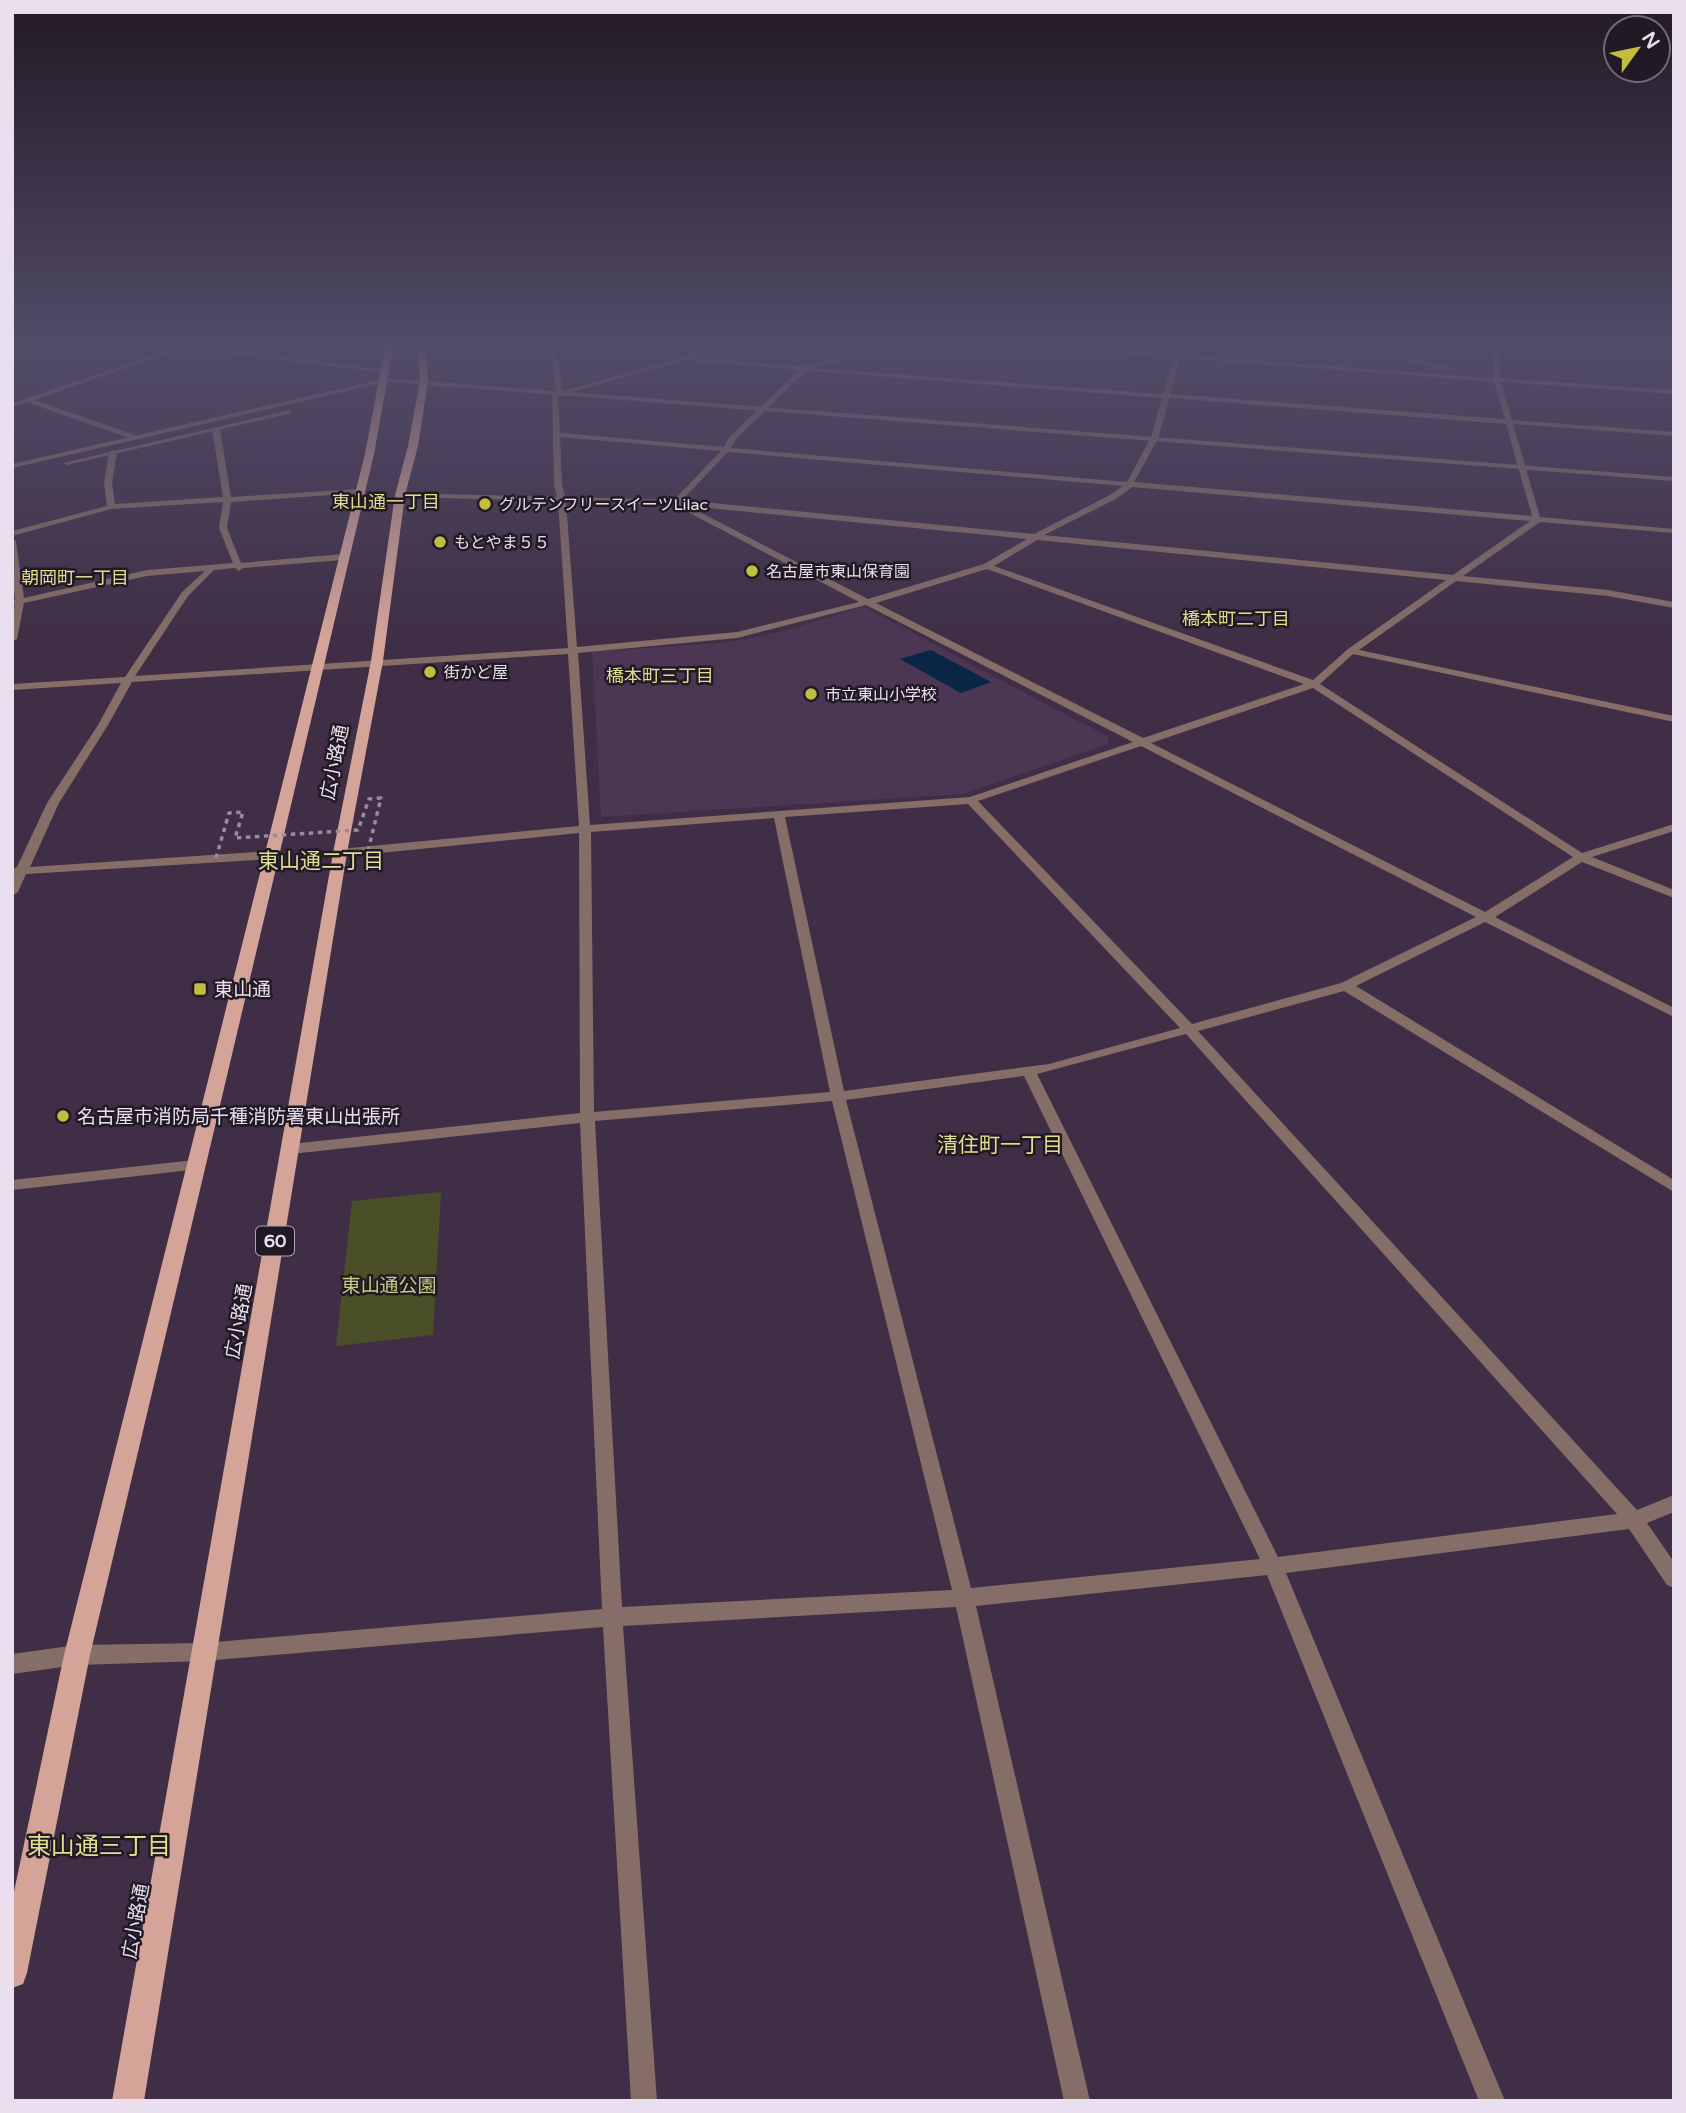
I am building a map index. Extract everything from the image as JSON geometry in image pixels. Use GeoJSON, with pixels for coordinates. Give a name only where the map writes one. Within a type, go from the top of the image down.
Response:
{"type":"FeatureCollection","features":[{"type":"Feature","properties":{"kind":"main road","name":"広小路通"},"geometry":{"type":"LineString","coordinates":[[12,1973],[77,1655],[359,491],[375,441]]}},
{"type":"Feature","properties":{"kind":"main road","name":"広小路通"},"geometry":{"type":"LineString","coordinates":[[128,2101],[340,853],[377,661],[400,495],[414,441]]}},
{"type":"Feature","properties":{"kind":"street"},"geometry":{"type":"LineString","coordinates":[[12,467],[118,441]]}},
{"type":"Feature","properties":{"kind":"street"},"geometry":{"type":"LineString","coordinates":[[12,476],[164,441]]}},
{"type":"Feature","properties":{"kind":"street"},"geometry":{"type":"LineString","coordinates":[[218,441],[227,499],[223,528],[239,568]]}},
{"type":"Feature","properties":{"kind":"street"},"geometry":{"type":"LineString","coordinates":[[556,441],[585,829],[587,1117],[612,1617],[644,2101]]}},
{"type":"Feature","properties":{"kind":"street"},"geometry":{"type":"LineString","coordinates":[[615,441],[1674,531]]}},
{"type":"Feature","properties":{"kind":"street"},"geometry":{"type":"LineString","coordinates":[[676,502],[725,451],[731,441]]}},
{"type":"Feature","properties":{"kind":"street"},"geometry":{"type":"LineString","coordinates":[[12,687],[692,642],[737,635],[867,603],[987,566],[1037,536],[1113,497],[1129,485],[1153,441]]}},
{"type":"Feature","properties":{"kind":"street"},"geometry":{"type":"LineString","coordinates":[[1174,441],[1674,480]]}},
{"type":"Feature","properties":{"kind":"street"},"geometry":{"type":"LineString","coordinates":[[1513,441],[1537,520]]}},
{"type":"Feature","properties":{"kind":"street"},"geometry":{"type":"LineString","coordinates":[[111,508],[108,483],[113,452]]}},
{"type":"Feature","properties":{"kind":"street"},"geometry":{"type":"LineString","coordinates":[[12,534],[111,508],[359,491]]}},
{"type":"Feature","properties":{"kind":"street"},"geometry":{"type":"LineString","coordinates":[[400,495],[676,502],[1608,593],[1674,605]]}},
{"type":"Feature","properties":{"kind":"street"},"geometry":{"type":"LineString","coordinates":[[676,502],[867,603],[1674,1013]]}},
{"type":"Feature","properties":{"kind":"street"},"geometry":{"type":"LineString","coordinates":[[340,853],[585,829],[971,800],[1147,743],[1314,684],[1351,651],[1537,520]]}},
{"type":"Feature","properties":{"kind":"street"},"geometry":{"type":"LineString","coordinates":[[12,541],[16,603],[12,639]]}},
{"type":"Feature","properties":{"kind":"street"},"geometry":{"type":"LineString","coordinates":[[16,603],[147,573],[209,571],[343,557]]}},
{"type":"Feature","properties":{"kind":"street"},"geometry":{"type":"LineString","coordinates":[[987,566],[1314,684],[1581,857],[1674,894]]}},
{"type":"Feature","properties":{"kind":"street"},"geometry":{"type":"LineString","coordinates":[[12,892],[18,871],[53,803],[103,725],[129,678],[185,594],[209,571]]}},
{"type":"Feature","properties":{"kind":"street"},"geometry":{"type":"LineString","coordinates":[[1351,651],[1674,719]]}},
{"type":"Feature","properties":{"kind":"street"},"geometry":{"type":"LineString","coordinates":[[971,800],[1189,1029],[1634,1520],[1674,1579]]}},
{"type":"Feature","properties":{"kind":"street"},"geometry":{"type":"LineString","coordinates":[[779,816],[838,1096],[964,1598],[1077,2101]]}},
{"type":"Feature","properties":{"kind":"street"},"geometry":{"type":"LineString","coordinates":[[291,1149],[587,1117],[838,1096],[1049,1068],[1346,986],[1487,916],[1581,857],[1674,827]]}},
{"type":"Feature","properties":{"kind":"street"},"geometry":{"type":"LineString","coordinates":[[18,871],[271,855]]}},
{"type":"Feature","properties":{"kind":"street"},"geometry":{"type":"LineString","coordinates":[[1346,986],[1674,1187]]}},
{"type":"Feature","properties":{"kind":"street"},"geometry":{"type":"LineString","coordinates":[[1028,1070],[1273,1566],[1492,2101]]}},
{"type":"Feature","properties":{"kind":"street"},"geometry":{"type":"LineString","coordinates":[[12,1185],[195,1165]]}},
{"type":"Feature","properties":{"kind":"street"},"geometry":{"type":"LineString","coordinates":[[12,1664],[77,1655],[204,1652],[612,1617],[964,1598],[1273,1566],[1634,1520],[1674,1503]]}},
{"type":"Feature","properties":{"kind":"path"},"geometry":{"type":"LineString","coordinates":[[216,858],[229,813],[243,812],[235,838],[358,830],[369,799],[381,799],[368,851]]}},
{"type":"Feature","properties":{"kind":"shaded area","name":"市立東山小学校"},"geometry":{"type":"Polygon","coordinates":[[[864,607],[1108,737],[1108,744],[963,794],[601,817],[592,652],[729,642],[780,632],[864,607]]]}},
{"type":"Feature","properties":{"kind":"green space","name":"東山通公園"},"geometry":{"type":"Polygon","coordinates":[[[441,1192],[433,1335],[336,1346],[352,1201],[441,1192]]]}},
{"type":"Feature","properties":{"kind":"water"},"geometry":{"type":"Polygon","coordinates":[[[931,650],[991,682],[961,693],[900,659],[931,650]]]}},
{"type":"Feature","properties":{"kind":"place","name":"グルテンフリースイーツLilac"},"geometry":{"type":"Point","coordinates":[485,504]}},
{"type":"Feature","properties":{"kind":"place","name":"もとやま５５"},"geometry":{"type":"Point","coordinates":[440,542]}},
{"type":"Feature","properties":{"kind":"place","name":"名古屋市東山保育園"},"geometry":{"type":"Point","coordinates":[752,571]}},
{"type":"Feature","properties":{"kind":"place","name":"街かど屋"},"geometry":{"type":"Point","coordinates":[430,672]}},
{"type":"Feature","properties":{"kind":"place","name":"市立東山小学校"},"geometry":{"type":"Point","coordinates":[811,694]}},
{"type":"Feature","properties":{"kind":"place","name":"東山通"},"geometry":{"type":"Point","coordinates":[200,989]}},
{"type":"Feature","properties":{"kind":"place","name":"名古屋市消防局千種消防署東山出張所"},"geometry":{"type":"Point","coordinates":[63,1116]}},
{"type":"Feature","properties":{"kind":"district","name":"東山通一丁目"},"geometry":{"type":"Point","coordinates":[386,502]}},
{"type":"Feature","properties":{"kind":"district","name":"朝岡町一丁目"},"geometry":{"type":"Point","coordinates":[75,578]}},
{"type":"Feature","properties":{"kind":"district","name":"橋本町二丁目"},"geometry":{"type":"Point","coordinates":[1236,619]}},
{"type":"Feature","properties":{"kind":"district","name":"橋本町三丁目"},"geometry":{"type":"Point","coordinates":[660,676]}},
{"type":"Feature","properties":{"kind":"district","name":"東山通二丁目"},"geometry":{"type":"Point","coordinates":[321,861]}},
{"type":"Feature","properties":{"kind":"district","name":"清住町一丁目"},"geometry":{"type":"Point","coordinates":[1000,1145]}},
{"type":"Feature","properties":{"kind":"district","name":"東山通三丁目"},"geometry":{"type":"Point","coordinates":[99,1846]}}]}
